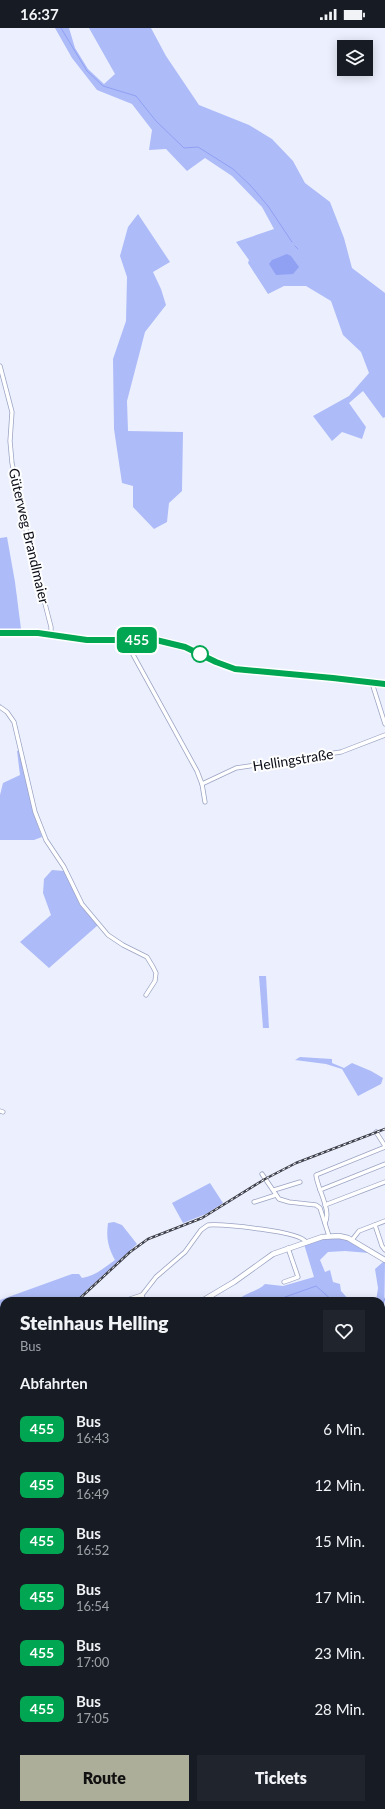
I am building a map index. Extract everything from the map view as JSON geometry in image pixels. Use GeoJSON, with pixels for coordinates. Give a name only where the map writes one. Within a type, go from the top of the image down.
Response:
{"type":"FeatureCollection","features":[{"type":"Feature","properties":{"kind":"main road"},"geometry":{"type":"LineString","coordinates":[[209,1297],[234,1282],[273,1254],[328,1236],[339,1236],[352,1240],[385,1260]]}},
{"type":"Feature","properties":{"kind":"street","name":"Güterweg Brandlmaier"},"geometry":{"type":"LineString","coordinates":[[0,366],[12,412],[10,441],[12,463],[24,522],[51,627],[51,635]]}},
{"type":"Feature","properties":{"kind":"street"},"geometry":{"type":"LineString","coordinates":[[0,633],[27,632],[87,640],[167,641],[194,650],[216,662],[235,669],[385,684]]}},
{"type":"Feature","properties":{"kind":"street"},"geometry":{"type":"LineString","coordinates":[[125,640],[193,763],[202,784],[205,802]]}},
{"type":"Feature","properties":{"kind":"street"},"geometry":{"type":"LineString","coordinates":[[372,683],[385,724]]}},
{"type":"Feature","properties":{"kind":"street"},"geometry":{"type":"LineString","coordinates":[[0,706],[7,712],[14,722],[35,812],[46,840],[64,867],[82,904],[108,935],[123,945],[147,957],[156,974],[155,981],[146,995]]}},
{"type":"Feature","properties":{"kind":"street","name":"Hellingstraße"},"geometry":{"type":"LineString","coordinates":[[202,784],[236,768],[341,752],[385,735]]}},
{"type":"Feature","properties":{"kind":"street"},"geometry":{"type":"LineString","coordinates":[[325,1223],[327,1214],[316,1176],[317,1174],[385,1147],[376,1132]]}},
{"type":"Feature","properties":{"kind":"street"},"geometry":{"type":"LineString","coordinates":[[320,1190],[385,1164]]}},
{"type":"Feature","properties":{"kind":"street"},"geometry":{"type":"LineString","coordinates":[[262,1174],[279,1199],[318,1206],[321,1210],[328,1236]]}},
{"type":"Feature","properties":{"kind":"street"},"geometry":{"type":"LineString","coordinates":[[274,1190],[300,1182]]}},
{"type":"Feature","properties":{"kind":"street"},"geometry":{"type":"LineString","coordinates":[[325,1205],[385,1182]]}},
{"type":"Feature","properties":{"kind":"street"},"geometry":{"type":"LineString","coordinates":[[254,1202],[276,1195]]}},
{"type":"Feature","properties":{"kind":"street"},"geometry":{"type":"LineString","coordinates":[[352,1240],[360,1231],[385,1221]]}},
{"type":"Feature","properties":{"kind":"street"},"geometry":{"type":"LineString","coordinates":[[134,1297],[142,1294],[156,1277],[185,1252],[201,1230],[208,1225],[274,1231],[301,1238],[306,1242]]}},
{"type":"Feature","properties":{"kind":"street"},"geometry":{"type":"LineString","coordinates":[[375,1225],[382,1246],[385,1250]]}},
{"type":"Feature","properties":{"kind":"street"},"geometry":{"type":"LineString","coordinates":[[284,1282],[298,1277],[288,1248]]}},
{"type":"Feature","properties":{"kind":"shaded area"},"geometry":{"type":"Polygon","coordinates":[[[55,28],[69,28],[75,48],[88,69],[104,84],[115,74],[89,28],[151,28],[166,56],[199,105],[249,125],[272,139],[293,161],[305,183],[330,202],[344,238],[352,268],[385,293],[385,417],[383,418],[363,391],[349,403],[366,427],[362,439],[342,432],[332,441],[313,416],[349,396],[369,373],[361,352],[343,335],[331,301],[306,286],[284,286],[268,294],[248,263],[249,260],[236,242],[274,229],[262,207],[232,176],[205,158],[187,171],[166,149],[149,150],[152,130],[132,104],[97,90],[72,58],[55,28]]]}},
{"type":"Feature","properties":{"kind":"shaded area"},"geometry":{"type":"Polygon","coordinates":[[[138,214],[170,262],[153,272],[161,289],[166,305],[145,332],[127,401],[128,431],[183,432],[182,491],[169,503],[167,522],[154,529],[133,507],[133,486],[122,483],[114,429],[113,359],[126,321],[127,277],[120,256],[128,227],[138,214]]]}},
{"type":"Feature","properties":{"kind":"shaded area"},"geometry":{"type":"Polygon","coordinates":[[[287,254],[291,256],[299,267],[293,274],[276,275],[269,264],[272,260],[287,254]]]}},
{"type":"Feature","properties":{"kind":"shaded area"},"geometry":{"type":"Polygon","coordinates":[[[7,537],[21,629],[0,630],[0,538],[7,537]]]}},
{"type":"Feature","properties":{"kind":"shaded area"},"geometry":{"type":"Polygon","coordinates":[[[20,750],[34,815],[42,837],[34,840],[0,840],[0,795],[3,783],[20,775],[17,751],[20,750]]]}},
{"type":"Feature","properties":{"kind":"shaded area"},"geometry":{"type":"Polygon","coordinates":[[[52,870],[65,871],[80,905],[98,925],[49,968],[20,942],[51,915],[43,893],[44,879],[52,870]]]}},
{"type":"Feature","properties":{"kind":"shaded area"},"geometry":{"type":"Polygon","coordinates":[[[259,976],[266,976],[269,1028],[263,1028],[259,976]]]}},
{"type":"Feature","properties":{"kind":"shaded area"},"geometry":{"type":"Polygon","coordinates":[[[300,1057],[332,1059],[332,1063],[344,1068],[352,1063],[383,1078],[381,1084],[358,1096],[342,1069],[326,1064],[295,1060],[300,1057]]]}},
{"type":"Feature","properties":{"kind":"shaded area"},"geometry":{"type":"Polygon","coordinates":[[[210,1183],[223,1203],[206,1214],[183,1223],[172,1203],[210,1183]]]}},
{"type":"Feature","properties":{"kind":"shaded area"},"geometry":{"type":"Polygon","coordinates":[[[114,1222],[122,1225],[137,1244],[79,1297],[8,1297],[72,1274],[79,1274],[82,1278],[95,1274],[103,1269],[115,1260],[107,1238],[108,1223],[114,1222]]]}},
{"type":"Feature","properties":{"kind":"shaded area"},"geometry":{"type":"Polygon","coordinates":[[[338,1238],[351,1241],[369,1253],[345,1251],[328,1252],[320,1260],[325,1272],[330,1270],[333,1282],[340,1284],[341,1291],[346,1297],[242,1297],[265,1284],[283,1286],[314,1277],[304,1244],[322,1239],[338,1238]]]}},
{"type":"Feature","properties":{"kind":"shaded area"},"geometry":{"type":"Polygon","coordinates":[[[385,1262],[384,1297],[377,1297],[378,1288],[375,1269],[385,1262]]]}},
{"type":"Feature","properties":{"kind":"waterway"},"geometry":{"type":"LineString","coordinates":[[61,28],[87,71],[103,86],[136,96],[156,121],[184,148],[198,147],[233,169],[251,186],[268,206],[292,242]]}},
{"type":"Feature","properties":{"kind":"waterway"},"geometry":{"type":"LineString","coordinates":[[295,246],[298,249]]}},
{"type":"Feature","properties":{"kind":"waterway"},"geometry":{"type":"LineString","coordinates":[[285,1297],[316,1286],[328,1297]]}},
{"type":"Feature","properties":{"kind":"railway"},"geometry":{"type":"LineString","coordinates":[[81,1297],[130,1252],[148,1239],[202,1218],[265,1179],[296,1163],[385,1129]]}},
{"type":"Feature","properties":{"kind":"bus line","name":"455"},"geometry":{"type":"LineString","coordinates":[[0,633],[27,632],[101,641],[167,641],[194,650],[216,662],[235,669],[385,684]]}}]}
